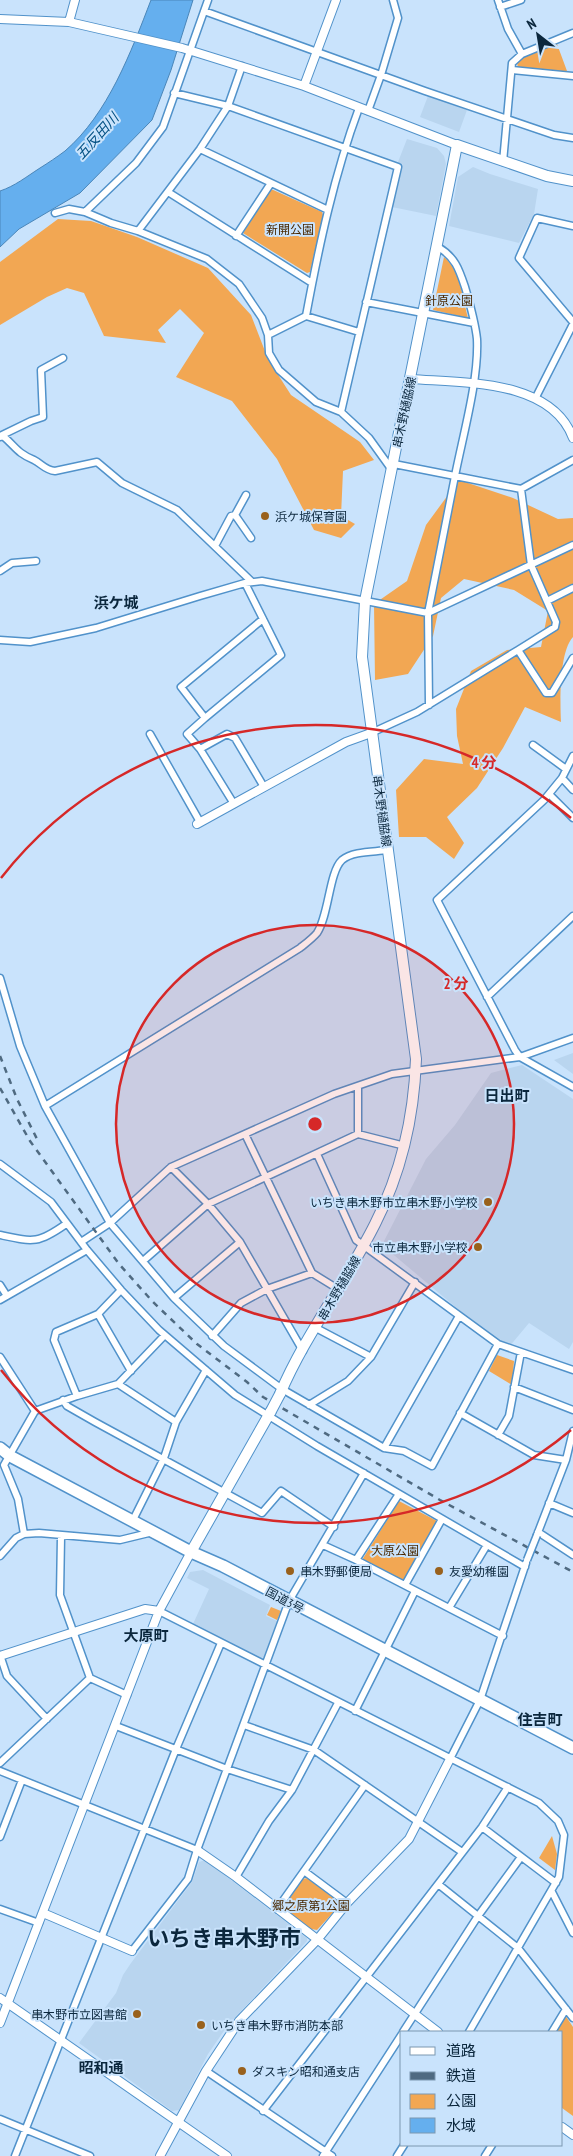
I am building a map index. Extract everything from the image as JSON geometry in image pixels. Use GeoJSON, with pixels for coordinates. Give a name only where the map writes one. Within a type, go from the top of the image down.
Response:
{"type":"FeatureCollection","features":[{"type":"Feature","properties":{"kind":"highway","name":"国道3号"},"geometry":{"type":"LineString","coordinates":[[0,1448],[5,1463],[133,1520],[191,1552],[223,1566],[384,1652],[573,1748]]}},
{"type":"Feature","properties":{"kind":"main road"},"geometry":{"type":"LineString","coordinates":[[458,145],[547,176],[573,181]]}},
{"type":"Feature","properties":{"kind":"main road","name":"串木野樋脇線"},"geometry":{"type":"LineString","coordinates":[[191,1552],[376,1223],[405,1146],[416,1059],[362,657],[365,601],[458,145]]}},
{"type":"Feature","properties":{"kind":"street"},"geometry":{"type":"LineString","coordinates":[[68,22],[75,0]]}},
{"type":"Feature","properties":{"kind":"street"},"geometry":{"type":"LineString","coordinates":[[85,212],[136,163],[163,127],[186,49],[208,0]]}},
{"type":"Feature","properties":{"kind":"street"},"geometry":{"type":"LineString","coordinates":[[304,86],[336,0]]}},
{"type":"Feature","properties":{"kind":"street"},"geometry":{"type":"LineString","coordinates":[[368,111],[382,75],[398,18],[392,0]]}},
{"type":"Feature","properties":{"kind":"street"},"geometry":{"type":"LineString","coordinates":[[521,0],[499,4],[508,29],[522,54]]}},
{"type":"Feature","properties":{"kind":"street"},"geometry":{"type":"LineString","coordinates":[[204,11],[554,135],[573,138]]}},
{"type":"Feature","properties":{"kind":"street"},"geometry":{"type":"LineString","coordinates":[[0,19],[68,22],[186,49],[304,86],[458,145]]}},
{"type":"Feature","properties":{"kind":"street"},"geometry":{"type":"LineString","coordinates":[[503,162],[512,63],[522,54],[573,33]]}},
{"type":"Feature","properties":{"kind":"street"},"geometry":{"type":"LineString","coordinates":[[138,231],[200,149],[228,106],[242,66]]}},
{"type":"Feature","properties":{"kind":"street"},"geometry":{"type":"LineString","coordinates":[[512,70],[573,76]]}},
{"type":"Feature","properties":{"kind":"street"},"geometry":{"type":"LineString","coordinates":[[174,93],[228,106],[398,167],[341,412]]}},
{"type":"Feature","properties":{"kind":"street"},"geometry":{"type":"LineString","coordinates":[[306,316],[328,210],[344,148],[359,108]]}},
{"type":"Feature","properties":{"kind":"street"},"geometry":{"type":"LineString","coordinates":[[200,149],[328,210]]}},
{"type":"Feature","properties":{"kind":"street"},"geometry":{"type":"LineString","coordinates":[[236,236],[271,183]]}},
{"type":"Feature","properties":{"kind":"street"},"geometry":{"type":"LineString","coordinates":[[168,192],[312,283]]}},
{"type":"Feature","properties":{"kind":"street"},"geometry":{"type":"LineString","coordinates":[[55,213],[70,209],[85,212],[111,223],[138,231],[206,260],[239,284],[262,318],[268,335],[269,353],[279,370],[316,402],[341,412],[370,438],[393,467],[455,476],[521,489],[573,460]]}},
{"type":"Feature","properties":{"kind":"street"},"geometry":{"type":"LineString","coordinates":[[536,397],[570,339],[573,323],[519,258],[537,218],[573,226]]}},
{"type":"Feature","properties":{"kind":"street"},"geometry":{"type":"LineString","coordinates":[[429,705],[428,613],[477,355],[472,309],[458,265],[448,253],[438,247]]}},
{"type":"Feature","properties":{"kind":"street"},"geometry":{"type":"LineString","coordinates":[[366,302],[474,323]]}},
{"type":"Feature","properties":{"kind":"street"},"geometry":{"type":"LineString","coordinates":[[268,335],[306,316],[359,332]]}},
{"type":"Feature","properties":{"kind":"street"},"geometry":{"type":"LineString","coordinates":[[0,437],[31,421],[44,417],[41,370],[63,358]]}},
{"type":"Feature","properties":{"kind":"street"},"geometry":{"type":"LineString","coordinates":[[411,379],[508,389],[536,397],[556,412],[570,429],[573,438]]}},
{"type":"Feature","properties":{"kind":"street"},"geometry":{"type":"LineString","coordinates":[[0,437],[3,436],[20,454],[35,460],[48,470],[55,471],[97,462],[122,483],[177,510],[216,546],[248,582],[262,619],[281,655],[186,734],[200,749],[234,804]]}},
{"type":"Feature","properties":{"kind":"street"},"geometry":{"type":"LineString","coordinates":[[150,734],[199,823],[346,742],[429,705],[555,627],[556,622],[531,565],[521,489]]}},
{"type":"Feature","properties":{"kind":"street"},"geometry":{"type":"LineString","coordinates":[[216,546],[231,516],[235,515],[246,495]]}},
{"type":"Feature","properties":{"kind":"street"},"geometry":{"type":"LineString","coordinates":[[235,515],[251,538]]}},
{"type":"Feature","properties":{"kind":"street"},"geometry":{"type":"LineString","coordinates":[[0,640],[30,642],[96,628],[248,582],[271,582],[428,613],[573,545]]}},
{"type":"Feature","properties":{"kind":"street"},"geometry":{"type":"LineString","coordinates":[[0,571],[12,562],[36,561]]}},
{"type":"Feature","properties":{"kind":"street"},"geometry":{"type":"LineString","coordinates":[[547,601],[573,588]]}},
{"type":"Feature","properties":{"kind":"street"},"geometry":{"type":"LineString","coordinates":[[205,718],[181,688],[262,619]]}},
{"type":"Feature","properties":{"kind":"street"},"geometry":{"type":"LineString","coordinates":[[518,650],[546,693],[552,693],[573,658]]}},
{"type":"Feature","properties":{"kind":"street"},"geometry":{"type":"LineString","coordinates":[[200,749],[231,734],[264,787]]}},
{"type":"Feature","properties":{"kind":"street"},"geometry":{"type":"LineString","coordinates":[[533,745],[566,770]]}},
{"type":"Feature","properties":{"kind":"street"},"geometry":{"type":"LineString","coordinates":[[573,756],[562,778],[549,794],[437,900],[520,1057],[573,1087]]}},
{"type":"Feature","properties":{"kind":"street"},"geometry":{"type":"LineString","coordinates":[[562,778],[573,790]]}},
{"type":"Feature","properties":{"kind":"street"},"geometry":{"type":"LineString","coordinates":[[549,794],[573,818]]}},
{"type":"Feature","properties":{"kind":"street"},"geometry":{"type":"LineString","coordinates":[[45,1106],[300,948],[317,933],[326,911],[337,868],[343,860],[354,855],[387,850]]}},
{"type":"Feature","properties":{"kind":"street"},"geometry":{"type":"LineString","coordinates":[[487,997],[573,916]]}},
{"type":"Feature","properties":{"kind":"street"},"geometry":{"type":"LineString","coordinates":[[0,978],[20,1046],[45,1106],[110,1222],[174,1298],[212,1336],[281,1392],[309,1405],[384,1448],[404,1451],[432,1466],[498,1344]]}},
{"type":"Feature","properties":{"kind":"street"},"geometry":{"type":"LineString","coordinates":[[81,1242],[110,1222],[172,1167],[334,1094],[392,1074],[520,1057],[573,1038]]}},
{"type":"Feature","properties":{"kind":"street"},"geometry":{"type":"LineString","coordinates":[[358,1086],[358,1134]]}},
{"type":"Feature","properties":{"kind":"street"},"geometry":{"type":"LineString","coordinates":[[245,1134],[312,1273],[338,1289]]}},
{"type":"Feature","properties":{"kind":"street"},"geometry":{"type":"LineString","coordinates":[[143,1261],[208,1204],[358,1134],[405,1146]]}},
{"type":"Feature","properties":{"kind":"street"},"geometry":{"type":"LineString","coordinates":[[317,1154],[356,1240],[498,1344],[573,1370]]}},
{"type":"Feature","properties":{"kind":"street"},"geometry":{"type":"LineString","coordinates":[[0,1164],[51,1202],[87,1250],[164,1336],[235,1395],[270,1414],[364,1473],[487,1545],[526,1563]]}},
{"type":"Feature","properties":{"kind":"street"},"geometry":{"type":"LineString","coordinates":[[172,1167],[208,1204],[240,1242],[303,1351]]}},
{"type":"Feature","properties":{"kind":"street"},"geometry":{"type":"LineString","coordinates":[[0,1235],[34,1241],[48,1237],[66,1224]]}},
{"type":"Feature","properties":{"kind":"street"},"geometry":{"type":"LineString","coordinates":[[174,1298],[240,1242]]}},
{"type":"Feature","properties":{"kind":"street"},"geometry":{"type":"LineString","coordinates":[[0,1300],[87,1250]]}},
{"type":"Feature","properties":{"kind":"street"},"geometry":{"type":"LineString","coordinates":[[212,1336],[241,1303],[267,1289],[312,1273]]}},
{"type":"Feature","properties":{"kind":"street"},"geometry":{"type":"LineString","coordinates":[[309,1405],[348,1381],[371,1358],[415,1282]]}},
{"type":"Feature","properties":{"kind":"street"},"geometry":{"type":"LineString","coordinates":[[0,1284],[6,1296]]}},
{"type":"Feature","properties":{"kind":"street"},"geometry":{"type":"LineString","coordinates":[[77,1396],[54,1340],[56,1332],[98,1314],[121,1290]]}},
{"type":"Feature","properties":{"kind":"street"},"geometry":{"type":"LineString","coordinates":[[98,1314],[131,1370]]}},
{"type":"Feature","properties":{"kind":"street"},"geometry":{"type":"LineString","coordinates":[[384,1448],[459,1316]]}},
{"type":"Feature","properties":{"kind":"street"},"geometry":{"type":"LineString","coordinates":[[316,1328],[371,1358]]}},
{"type":"Feature","properties":{"kind":"street"},"geometry":{"type":"LineString","coordinates":[[24,1534],[18,1499],[5,1463],[35,1411],[63,1400],[118,1384],[164,1336]]}},
{"type":"Feature","properties":{"kind":"street"},"geometry":{"type":"LineString","coordinates":[[498,1435],[509,1416],[521,1352]]}},
{"type":"Feature","properties":{"kind":"street"},"geometry":{"type":"LineString","coordinates":[[0,1357],[35,1411]]}},
{"type":"Feature","properties":{"kind":"street"},"geometry":{"type":"LineString","coordinates":[[133,1520],[164,1458],[176,1422],[206,1370]]}},
{"type":"Feature","properties":{"kind":"street"},"geometry":{"type":"LineString","coordinates":[[118,1384],[176,1422]]}},
{"type":"Feature","properties":{"kind":"street"},"geometry":{"type":"LineString","coordinates":[[514,1387],[573,1410]]}},
{"type":"Feature","properties":{"kind":"street"},"geometry":{"type":"LineString","coordinates":[[63,1400],[67,1406],[74,1410],[262,1513],[280,1491],[334,1527]]}},
{"type":"Feature","properties":{"kind":"street"},"geometry":{"type":"LineString","coordinates":[[460,1413],[534,1455],[566,1460]]}},
{"type":"Feature","properties":{"kind":"street"},"geometry":{"type":"LineString","coordinates":[[160,2156],[206,2071],[239,2021],[317,1940],[348,1903],[409,1839],[480,1700],[526,1563],[566,1460],[573,1431]]}},
{"type":"Feature","properties":{"kind":"street"},"geometry":{"type":"LineString","coordinates":[[43,1913],[132,1951],[188,1878],[289,1601],[364,1473]]}},
{"type":"Feature","properties":{"kind":"street"},"geometry":{"type":"LineString","coordinates":[[356,1560],[399,1494]]}},
{"type":"Feature","properties":{"kind":"street"},"geometry":{"type":"LineString","coordinates":[[549,1503],[573,1513]]}},
{"type":"Feature","properties":{"kind":"street"},"geometry":{"type":"LineString","coordinates":[[405,1586],[442,1519]]}},
{"type":"Feature","properties":{"kind":"street"},"geometry":{"type":"LineString","coordinates":[[0,1554],[16,1538],[24,1534],[39,1533],[61,1537],[120,1540],[154,1532]]}},
{"type":"Feature","properties":{"kind":"street"},"geometry":{"type":"LineString","coordinates":[[537,1533],[573,1555]]}},
{"type":"Feature","properties":{"kind":"street"},"geometry":{"type":"LineString","coordinates":[[61,1537],[59,1587],[90,1678],[127,1694]]}},
{"type":"Feature","properties":{"kind":"street"},"geometry":{"type":"LineString","coordinates":[[323,1545],[356,1560],[503,1636]]}},
{"type":"Feature","properties":{"kind":"street"},"geometry":{"type":"LineString","coordinates":[[449,1608],[487,1545]]}},
{"type":"Feature","properties":{"kind":"street"},"geometry":{"type":"LineString","coordinates":[[0,2023],[159,1611],[191,1552]]}},
{"type":"Feature","properties":{"kind":"street"},"geometry":{"type":"LineString","coordinates":[[355,1711],[415,1590]]}},
{"type":"Feature","properties":{"kind":"street"},"geometry":{"type":"LineString","coordinates":[[46,1719],[7,1676],[0,1655],[145,1609],[159,1611],[539,1803],[558,1821],[564,1835],[562,1862],[556,1883],[470,2031]]}},
{"type":"Feature","properties":{"kind":"street"},"geometry":{"type":"LineString","coordinates":[[15,2156],[176,1749],[221,1643]]}},
{"type":"Feature","properties":{"kind":"street"},"geometry":{"type":"LineString","coordinates":[[0,1763],[90,1678]]}},
{"type":"Feature","properties":{"kind":"street"},"geometry":{"type":"LineString","coordinates":[[236,1877],[269,1821],[292,1790],[338,1703]]}},
{"type":"Feature","properties":{"kind":"street"},"geometry":{"type":"LineString","coordinates":[[244,1725],[314,1750],[462,1852]]}},
{"type":"Feature","properties":{"kind":"street"},"geometry":{"type":"LineString","coordinates":[[116,1726],[227,1769],[292,1790]]}},
{"type":"Feature","properties":{"kind":"street"},"geometry":{"type":"LineString","coordinates":[[0,1771],[197,1850],[236,1877],[437,2031]]}},
{"type":"Feature","properties":{"kind":"street"},"geometry":{"type":"LineString","coordinates":[[0,1837],[22,1780]]}},
{"type":"Feature","properties":{"kind":"street"},"geometry":{"type":"LineString","coordinates":[[277,1909],[366,1785]]}},
{"type":"Feature","properties":{"kind":"street"},"geometry":{"type":"LineString","coordinates":[[263,2111],[482,1827],[508,1787]]}},
{"type":"Feature","properties":{"kind":"street"},"geometry":{"type":"LineString","coordinates":[[482,1827],[556,1883]]}},
{"type":"Feature","properties":{"kind":"street"},"geometry":{"type":"LineString","coordinates":[[403,2031],[478,1916],[521,1857]]}},
{"type":"Feature","properties":{"kind":"street"},"geometry":{"type":"LineString","coordinates":[[304,1872],[348,1903]]}},
{"type":"Feature","properties":{"kind":"street"},"geometry":{"type":"LineString","coordinates":[[438,1884],[518,1948],[573,2018]]}},
{"type":"Feature","properties":{"kind":"street"},"geometry":{"type":"LineString","coordinates":[[552,1892],[573,1933]]}},
{"type":"Feature","properties":{"kind":"street"},"geometry":{"type":"LineString","coordinates":[[0,1909],[39,1923]]}},
{"type":"Feature","properties":{"kind":"street"},"geometry":{"type":"LineString","coordinates":[[0,1998],[227,2156]]}},
{"type":"Feature","properties":{"kind":"street"},"geometry":{"type":"LineString","coordinates":[[553,2031],[566,2009]]}},
{"type":"Feature","properties":{"kind":"street"},"geometry":{"type":"LineString","coordinates":[[324,2154],[400,2036]]}},
{"type":"Feature","properties":{"kind":"street"},"geometry":{"type":"LineString","coordinates":[[206,2071],[324,2154],[332,2156]]}},
{"type":"Feature","properties":{"kind":"street"},"geometry":{"type":"LineString","coordinates":[[0,2119],[26,2129],[78,2154],[90,2156]]}},
{"type":"Feature","properties":{"kind":"shaded area"},"geometry":{"type":"Polygon","coordinates":[[[428,96],[467,110],[459,132],[420,117],[428,96]]]}},
{"type":"Feature","properties":{"kind":"shaded area"},"geometry":{"type":"Polygon","coordinates":[[[407,139],[437,148],[444,156],[446,164],[436,216],[392,207],[403,165],[398,162],[407,139]]]}},
{"type":"Feature","properties":{"kind":"shaded area"},"geometry":{"type":"Polygon","coordinates":[[[473,167],[538,189],[534,214],[519,243],[449,226],[458,177],[473,167]]]}},
{"type":"Feature","properties":{"kind":"shaded area"},"geometry":{"type":"Polygon","coordinates":[[[573,1053],[573,1074],[554,1060],[573,1053]]]}},
{"type":"Feature","properties":{"kind":"shaded area","name":"いちき串木野市立串木野小学校"},"geometry":{"type":"Polygon","coordinates":[[[522,1065],[573,1099],[573,1342],[569,1349],[529,1323],[509,1347],[484,1331],[382,1245],[426,1159],[455,1125],[491,1073],[522,1065]]]}},
{"type":"Feature","properties":{"kind":"shaded area"},"geometry":{"type":"Polygon","coordinates":[[[203,1570],[270,1605],[266,1616],[277,1621],[264,1657],[259,1659],[193,1624],[209,1589],[187,1578],[190,1572],[203,1570]]]}},
{"type":"Feature","properties":{"kind":"shaded area"},"geometry":{"type":"Polygon","coordinates":[[[205,1860],[307,1938],[307,1941],[228,2025],[208,2054],[179,2110],[172,2111],[79,2043],[116,1993],[123,1975],[131,1963],[192,1882],[199,1862],[205,1860]]]}},
{"type":"Feature","properties":{"kind":"green space"},"geometry":{"type":"Polygon","coordinates":[[[554,43],[557,44],[567,71],[564,73],[518,68],[517,62],[537,49],[554,43]]]}},
{"type":"Feature","properties":{"kind":"green space","name":"新開公園"},"geometry":{"type":"Polygon","coordinates":[[[271,189],[322,212],[323,215],[310,272],[307,273],[243,233],[271,189]]]}},
{"type":"Feature","properties":{"kind":"green space"},"geometry":{"type":"Polygon","coordinates":[[[58,219],[91,221],[137,237],[208,268],[251,315],[268,359],[291,395],[360,442],[374,460],[343,471],[341,516],[355,524],[341,538],[314,530],[277,459],[232,401],[176,377],[204,333],[180,309],[158,330],[166,343],[104,336],[84,293],[67,288],[47,297],[0,325],[0,262],[58,219]]]}},
{"type":"Feature","properties":{"kind":"green space","name":"針原公園"},"geometry":{"type":"Polygon","coordinates":[[[444,257],[454,269],[468,318],[433,310],[444,257]]]}},
{"type":"Feature","properties":{"kind":"green space"},"geometry":{"type":"Polygon","coordinates":[[[459,480],[513,498],[558,519],[573,518],[573,637],[568,644],[563,665],[561,722],[525,707],[503,748],[477,788],[447,817],[464,843],[454,859],[426,837],[399,837],[396,790],[424,759],[463,764],[457,736],[456,709],[471,671],[507,650],[541,647],[548,611],[514,590],[464,579],[441,598],[433,636],[408,674],[375,680],[374,604],[407,581],[426,525],[459,480]]]}},
{"type":"Feature","properties":{"kind":"green space"},"geometry":{"type":"Polygon","coordinates":[[[497,1355],[514,1361],[512,1385],[489,1371],[497,1355]]]}},
{"type":"Feature","properties":{"kind":"green space","name":"大原公園"},"geometry":{"type":"Polygon","coordinates":[[[399,1501],[437,1521],[404,1581],[362,1560],[399,1501]]]}},
{"type":"Feature","properties":{"kind":"green space"},"geometry":{"type":"Polygon","coordinates":[[[271,1607],[281,1611],[277,1620],[267,1615],[271,1607]]]}},
{"type":"Feature","properties":{"kind":"green space"},"geometry":{"type":"Polygon","coordinates":[[[552,1836],[557,1854],[555,1870],[539,1858],[552,1836]]]}},
{"type":"Feature","properties":{"kind":"green space","name":"郷之原第1公園"},"geometry":{"type":"Polygon","coordinates":[[[307,1878],[340,1901],[341,1904],[317,1930],[311,1929],[284,1909],[284,1905],[303,1879],[307,1878]]]}},
{"type":"Feature","properties":{"kind":"green space"},"geometry":{"type":"Polygon","coordinates":[[[565,2015],[573,2027],[573,2116],[563,2109],[563,2031],[554,2031],[565,2015]]]}},
{"type":"Feature","properties":{"kind":"water","name":"五反田川"},"geometry":{"type":"Polygon","coordinates":[[[151,0],[193,0],[171,70],[152,120],[80,193],[19,229],[0,247],[0,191],[11,187],[65,151],[94,119],[117,81],[151,0]]]}},
{"type":"Feature","properties":{"kind":"railway"},"geometry":{"type":"LineString","coordinates":[[0,1056],[17,1099],[39,1143]]}},
{"type":"Feature","properties":{"kind":"railway"},"geometry":{"type":"LineString","coordinates":[[0,1088],[30,1141],[119,1264],[153,1302],[197,1344],[247,1382],[263,1397],[440,1500],[573,1572]]}},
{"type":"Feature","properties":{"kind":"place","name":"浜ケ城保育園"},"geometry":{"type":"Point","coordinates":[265,516]}},
{"type":"Feature","properties":{"kind":"place","name":"いちき串木野市立串木野小学校"},"geometry":{"type":"Point","coordinates":[488,1202]}},
{"type":"Feature","properties":{"kind":"place","name":"市立串木野小学校"},"geometry":{"type":"Point","coordinates":[478,1247]}},
{"type":"Feature","properties":{"kind":"place","name":"串木野郵便局"},"geometry":{"type":"Point","coordinates":[290,1571]}},
{"type":"Feature","properties":{"kind":"place","name":"友愛幼稚園"},"geometry":{"type":"Point","coordinates":[439,1571]}},
{"type":"Feature","properties":{"kind":"place","name":"串木野市立図書館"},"geometry":{"type":"Point","coordinates":[137,2014]}},
{"type":"Feature","properties":{"kind":"place","name":"いちき串木野市消防本部"},"geometry":{"type":"Point","coordinates":[201,2025]}},
{"type":"Feature","properties":{"kind":"place","name":"ダスキン昭和通支店"},"geometry":{"type":"Point","coordinates":[242,2071]}},
{"type":"Feature","properties":{"kind":"district","name":"浜ケ城"},"geometry":{"type":"Point","coordinates":[116,602]}},
{"type":"Feature","properties":{"kind":"district","name":"日出町"},"geometry":{"type":"Point","coordinates":[507,1095]}},
{"type":"Feature","properties":{"kind":"district","name":"大原町"},"geometry":{"type":"Point","coordinates":[146,1635]}},
{"type":"Feature","properties":{"kind":"district","name":"住吉町"},"geometry":{"type":"Point","coordinates":[540,1719]}},
{"type":"Feature","properties":{"kind":"district","name":"いちき串木野市"},"geometry":{"type":"Point","coordinates":[224,1938]}},
{"type":"Feature","properties":{"kind":"district","name":"昭和通"},"geometry":{"type":"Point","coordinates":[101,2067]}}]}
